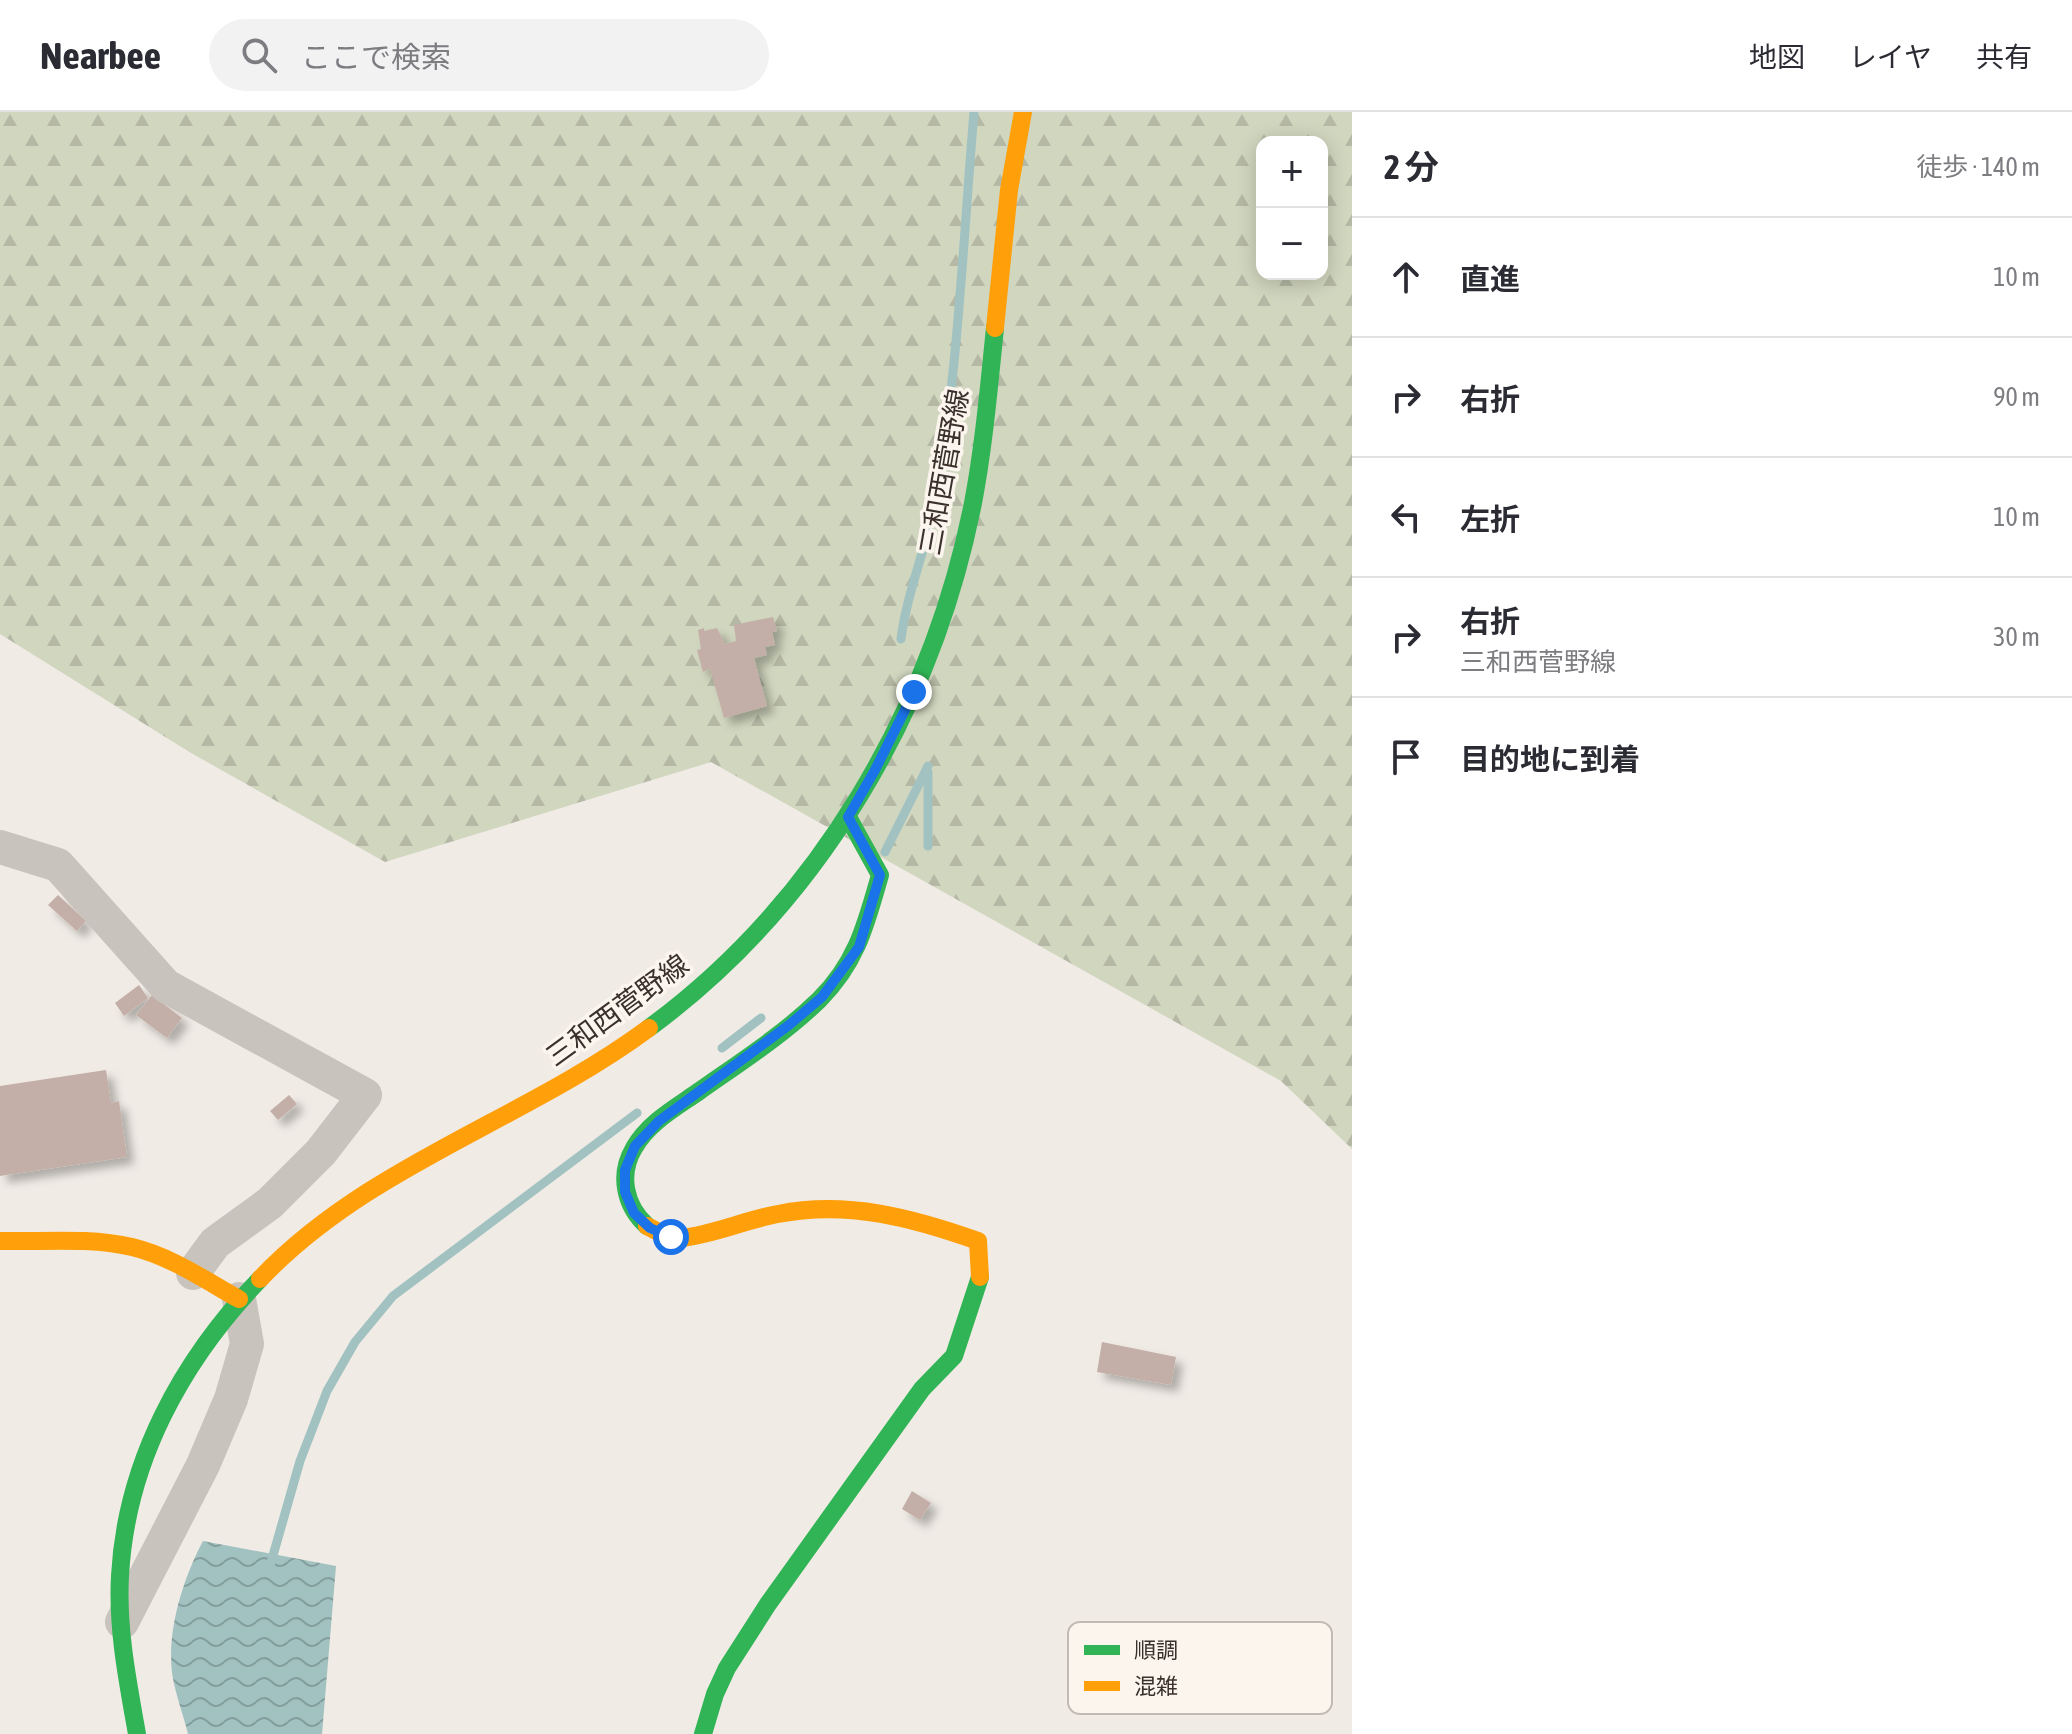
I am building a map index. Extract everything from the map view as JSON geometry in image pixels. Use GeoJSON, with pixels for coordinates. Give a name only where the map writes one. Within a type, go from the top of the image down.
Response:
{"type":"FeatureCollection","features":[{"type":"Feature","properties":{"kind":"main road","name":"三和西菅野線"},"geometry":{"type":"LineString","coordinates":[[137,1734],[121,1623],[120,1571],[126,1522],[140,1466],[164,1411],[206,1340],[239,1299],[320,1224],[368,1191],[567,1082],[673,1011],[721,968],[804,877],[848,817],[875,770],[914,692],[948,602],[978,471],[1008,195],[1023,112]]}},
{"type":"Feature","properties":{"kind":"main road"},"geometry":{"type":"LineString","coordinates":[[703,1734],[727,1668],[768,1604],[922,1389],[954,1356],[981,1273],[978,1241],[917,1219],[861,1209],[818,1207],[776,1214],[700,1235],[671,1237],[650,1228],[634,1213],[625,1192],[625,1170],[635,1146],[659,1121],[822,997],[859,947],[880,875],[848,817]]}},
{"type":"Feature","properties":{"kind":"main road"},"geometry":{"type":"LineString","coordinates":[[0,1241],[75,1242],[132,1247],[193,1273],[239,1299]]}},
{"type":"Feature","properties":{"kind":"street"},"geometry":{"type":"LineString","coordinates":[[0,847],[58,865],[166,986],[365,1095],[321,1152],[270,1203],[215,1243],[193,1273]]}},
{"type":"Feature","properties":{"kind":"street"},"geometry":{"type":"LineString","coordinates":[[121,1623],[203,1465],[231,1399],[247,1344],[239,1299]]}},
{"type":"Feature","properties":{"kind":"green space"},"geometry":{"type":"Polygon","coordinates":[[[0,112],[1352,112],[1352,1149],[1281,1081],[711,762],[385,862],[191,753],[0,634],[0,112]]]}},
{"type":"Feature","properties":{"kind":"water"},"geometry":{"type":"Polygon","coordinates":[[[203,1541],[336,1566],[322,1734],[188,1734],[172,1673],[172,1639],[183,1588],[203,1541]]]}},
{"type":"Feature","properties":{"kind":"building"},"geometry":{"type":"Polygon","coordinates":[[[773,617],[777,631],[772,632],[775,645],[765,647],[767,655],[754,658],[767,706],[724,718],[710,669],[703,672],[697,650],[701,649],[698,630],[717,628],[725,644],[736,641],[734,625],[773,617]]]}},
{"type":"Feature","properties":{"kind":"building"},"geometry":{"type":"Polygon","coordinates":[[[58,895],[86,921],[77,931],[48,905],[58,895]]]}},
{"type":"Feature","properties":{"kind":"building"},"geometry":{"type":"Polygon","coordinates":[[[139,985],[148,998],[124,1016],[115,1003],[139,985]]]}},
{"type":"Feature","properties":{"kind":"building"},"geometry":{"type":"Polygon","coordinates":[[[152,995],[182,1018],[167,1038],[136,1015],[152,995]]]}},
{"type":"Feature","properties":{"kind":"building"},"geometry":{"type":"Polygon","coordinates":[[[106,1070],[111,1103],[119,1101],[127,1157],[0,1176],[0,1086],[106,1070]]]}},
{"type":"Feature","properties":{"kind":"building"},"geometry":{"type":"Polygon","coordinates":[[[289,1095],[297,1104],[278,1120],[270,1111],[289,1095]]]}},
{"type":"Feature","properties":{"kind":"building"},"geometry":{"type":"Polygon","coordinates":[[[1102,1342],[1176,1357],[1171,1385],[1097,1372],[1102,1342]]]}},
{"type":"Feature","properties":{"kind":"building"},"geometry":{"type":"Polygon","coordinates":[[[912,1491],[931,1503],[920,1520],[902,1509],[912,1491]]]}},
{"type":"Feature","properties":{"kind":"waterway"},"geometry":{"type":"LineString","coordinates":[[901,639],[935,502],[943,454],[955,357],[974,112]]}},
{"type":"Feature","properties":{"kind":"waterway"},"geometry":{"type":"LineString","coordinates":[[885,852],[928,766]]}},
{"type":"Feature","properties":{"kind":"waterway"},"geometry":{"type":"LineString","coordinates":[[928,772],[928,846]]}},
{"type":"Feature","properties":{"kind":"waterway"},"geometry":{"type":"LineString","coordinates":[[722,1048],[761,1018]]}},
{"type":"Feature","properties":{"kind":"waterway"},"geometry":{"type":"LineString","coordinates":[[270,1566],[300,1461],[327,1391],[355,1342],[393,1296],[637,1113]]}},
{"type":"Feature","properties":{"kind":"traffic: fast"},"geometry":{"type":"LineString","coordinates":[[649,1028],[710,978],[766,922],[815,861],[859,796],[897,727],[929,654],[954,580],[973,503],[995,328]]}},
{"type":"Feature","properties":{"kind":"traffic: fast"},"geometry":{"type":"LineString","coordinates":[[647,1226],[633,1209],[625,1179],[629,1158],[640,1139],[663,1117],[805,1013],[832,986],[851,957],[865,926],[880,875],[848,817]]}},
{"type":"Feature","properties":{"kind":"traffic: fast"},"geometry":{"type":"LineString","coordinates":[[703,1734],[727,1668],[768,1604],[922,1389],[954,1356],[980,1277]]}},
{"type":"Feature","properties":{"kind":"traffic: fast"},"geometry":{"type":"LineString","coordinates":[[137,1734],[120,1616],[120,1576],[133,1493],[146,1453],[183,1379],[232,1310],[260,1279]]}},
{"type":"Feature","properties":{"kind":"traffic: slow"},"geometry":{"type":"LineString","coordinates":[[995,328],[1009,190],[1023,112]]}},
{"type":"Feature","properties":{"kind":"traffic: slow"},"geometry":{"type":"LineString","coordinates":[[260,1279],[303,1239],[349,1205],[448,1145],[601,1061],[649,1028]]}},
{"type":"Feature","properties":{"kind":"traffic: slow"},"geometry":{"type":"LineString","coordinates":[[647,1226],[664,1235],[682,1238],[804,1210],[854,1210],[929,1225],[978,1241],[980,1277]]}},
{"type":"Feature","properties":{"kind":"traffic: slow"},"geometry":{"type":"LineString","coordinates":[[0,1241],[83,1241],[132,1247],[174,1262],[239,1299]]}},
{"type":"Feature","properties":{"kind":"route"},"geometry":{"type":"LineString","coordinates":[[671,1237],[650,1228],[634,1213],[625,1192],[625,1170],[635,1146],[659,1121],[822,997],[859,947],[880,875],[848,817],[914,692]]}}]}
